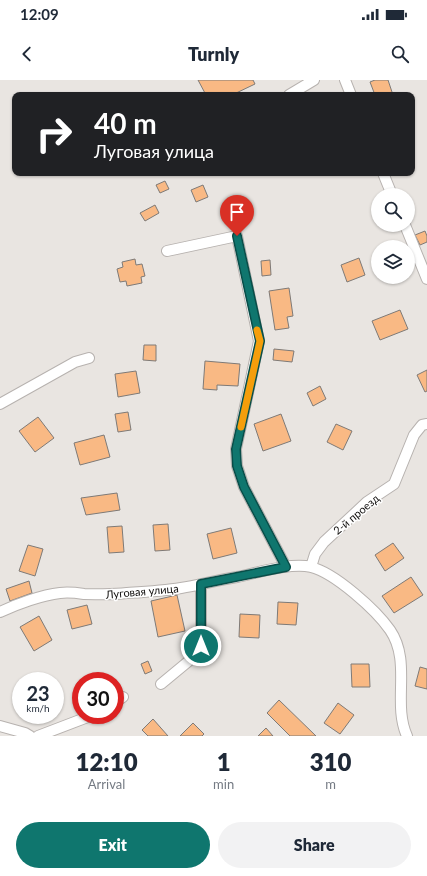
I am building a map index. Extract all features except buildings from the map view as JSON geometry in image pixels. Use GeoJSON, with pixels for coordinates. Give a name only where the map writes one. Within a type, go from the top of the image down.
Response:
{"type":"FeatureCollection","features":[{"type":"Feature","properties":{"kind":"street"},"geometry":{"type":"LineString","coordinates":[[294,92],[314,80]]}},
{"type":"Feature","properties":{"kind":"street"},"geometry":{"type":"LineString","coordinates":[[345,80],[350,92]]}},
{"type":"Feature","properties":{"kind":"street"},"geometry":{"type":"LineString","coordinates":[[384,176],[389,188]]}},
{"type":"Feature","properties":{"kind":"street"},"geometry":{"type":"LineString","coordinates":[[407,232],[427,280]]}},
{"type":"Feature","properties":{"kind":"street"},"geometry":{"type":"LineString","coordinates":[[167,251],[237,236],[260,341],[236,449],[237,466],[244,487],[286,567]]}},
{"type":"Feature","properties":{"kind":"street"},"geometry":{"type":"LineString","coordinates":[[0,404],[75,362],[90,358]]}},
{"type":"Feature","properties":{"kind":"street","name":"2-й проезд"},"geometry":{"type":"LineString","coordinates":[[311,567],[315,554],[324,542],[367,502],[394,484],[414,435],[422,426],[427,424]]}},
{"type":"Feature","properties":{"kind":"street","name":"Луговая улица"},"geometry":{"type":"LineString","coordinates":[[0,612],[18,603],[60,593],[103,595],[126,594],[180,588],[286,567],[311,567]]}},
{"type":"Feature","properties":{"kind":"street"},"geometry":{"type":"LineString","coordinates":[[311,567],[318,569],[341,583],[379,616],[391,632],[399,654],[401,674],[400,702],[403,728],[407,736]]}},
{"type":"Feature","properties":{"kind":"street"},"geometry":{"type":"LineString","coordinates":[[161,684],[190,660],[201,646],[201,584]]}},
{"type":"Feature","properties":{"kind":"street"},"geometry":{"type":"LineString","coordinates":[[38,736],[72,723]]}},
{"type":"Feature","properties":{"kind":"street"},"geometry":{"type":"LineString","coordinates":[[0,726],[25,733],[30,736]]}},
{"type":"Feature","properties":{"kind":"slow traffic"},"geometry":{"type":"LineString","coordinates":[[241,427],[260,341],[257,330]]}},
{"type":"Feature","properties":{"kind":"route"},"geometry":{"type":"LineString","coordinates":[[201,646],[201,584],[286,567],[244,487],[237,466],[236,449],[260,341],[237,236]]}}]}
